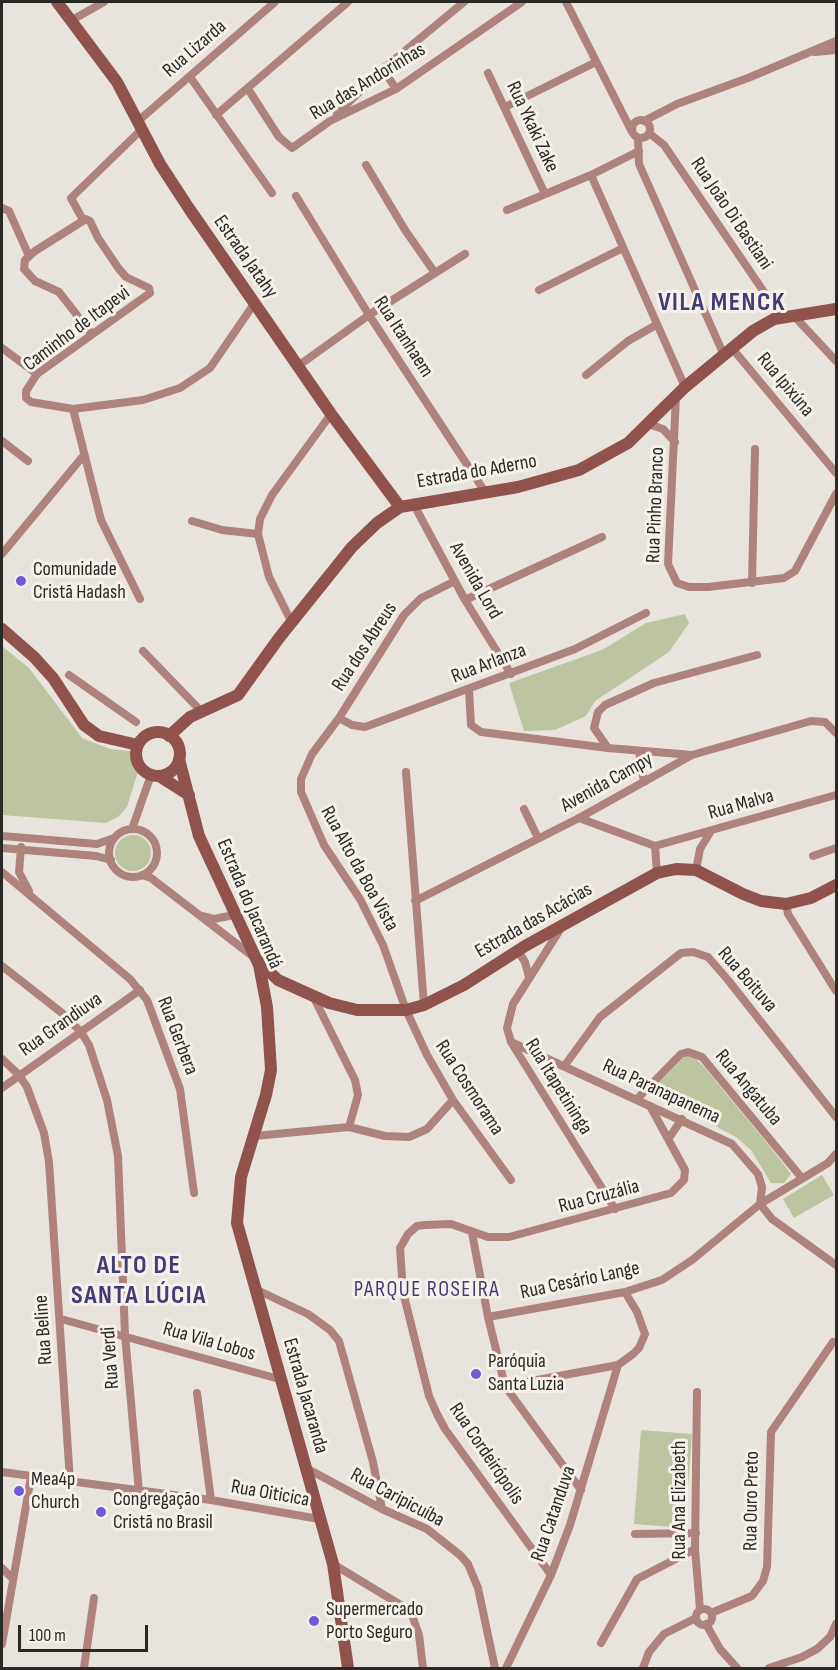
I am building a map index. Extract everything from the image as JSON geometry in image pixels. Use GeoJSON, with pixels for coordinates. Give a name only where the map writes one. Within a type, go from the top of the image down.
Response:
{"type":"FeatureCollection","features":[{"type":"Feature","properties":{"kind":"main road","name":"Estrada Jatahy"},"geometry":{"type":"LineString","coordinates":[[57,2],[117,82],[139,126],[188,207],[331,414],[400,507]]}},
{"type":"Feature","properties":{"kind":"main road","name":"Estrada do Aderno"},"geometry":{"type":"LineString","coordinates":[[169,735],[201,711],[238,695],[291,621],[352,547],[377,523],[400,507],[518,487],[579,470],[617,451],[727,350],[753,331],[782,317],[837,309]]}},
{"type":"Feature","properties":{"kind":"main road"},"geometry":{"type":"LineString","coordinates":[[2,629],[47,671],[84,725],[99,736],[138,745]]}},
{"type":"Feature","properties":{"kind":"main road"},"geometry":{"type":"LineString","coordinates":[[155,776],[172,771],[179,759],[179,750],[169,735],[151,734],[138,745],[136,752],[139,766],[155,776],[189,795]]}},
{"type":"Feature","properties":{"kind":"main road","name":"Estrada do Jacarandá"},"geometry":{"type":"LineString","coordinates":[[179,759],[199,836],[255,958],[267,1007],[271,1070],[255,1136]]}},
{"type":"Feature","properties":{"kind":"main road","name":"Estrada das Acácias"},"geometry":{"type":"LineString","coordinates":[[255,958],[278,980],[313,996],[357,1010],[406,1010],[424,1005],[464,985],[518,951],[657,873],[676,869],[696,870],[761,901],[786,904],[811,898],[837,885]]}},
{"type":"Feature","properties":{"kind":"main road","name":"Estrada Jacaranda"},"geometry":{"type":"LineString","coordinates":[[255,1136],[241,1177],[236,1209],[237,1223],[279,1379],[333,1564],[348,1668]]}},
{"type":"Feature","properties":{"kind":"street"},"geometry":{"type":"LineString","coordinates":[[72,20],[104,2]]}},
{"type":"Feature","properties":{"kind":"street","name":"Rua Lizarda"},"geometry":{"type":"LineString","coordinates":[[70,200],[139,126],[190,76],[275,2]]}},
{"type":"Feature","properties":{"kind":"street"},"geometry":{"type":"LineString","coordinates":[[216,115],[348,2]]}},
{"type":"Feature","properties":{"kind":"street"},"geometry":{"type":"LineString","coordinates":[[330,121],[383,69],[464,2]]}},
{"type":"Feature","properties":{"kind":"street","name":"Rua das Andorinhas"},"geometry":{"type":"LineString","coordinates":[[248,89],[279,137],[288,147],[297,145],[330,121],[396,89],[522,2]]}},
{"type":"Feature","properties":{"kind":"street"},"geometry":{"type":"LineString","coordinates":[[566,2],[635,135]]}},
{"type":"Feature","properties":{"kind":"street"},"geometry":{"type":"LineString","coordinates":[[635,135],[635,122],[644,121],[677,104],[812,53],[837,41]]}},
{"type":"Feature","properties":{"kind":"street"},"geometry":{"type":"LineString","coordinates":[[812,53],[837,50]]}},
{"type":"Feature","properties":{"kind":"street"},"geometry":{"type":"LineString","coordinates":[[505,107],[596,62]]}},
{"type":"Feature","properties":{"kind":"street"},"geometry":{"type":"LineString","coordinates":[[383,69],[396,89]]}},
{"type":"Feature","properties":{"kind":"street","name":"Rua Ykaki Zake"},"geometry":{"type":"LineString","coordinates":[[488,73],[545,195]]}},
{"type":"Feature","properties":{"kind":"street"},"geometry":{"type":"LineString","coordinates":[[190,76],[272,193]]}},
{"type":"Feature","properties":{"kind":"street"},"geometry":{"type":"LineString","coordinates":[[635,135],[646,137],[650,133],[649,124],[644,121]]}},
{"type":"Feature","properties":{"kind":"street","name":"Rua João Di Bastiani"},"geometry":{"type":"LineString","coordinates":[[650,133],[664,145],[782,317]]}},
{"type":"Feature","properties":{"kind":"street","name":"Rua Ipixúna"},"geometry":{"type":"LineString","coordinates":[[635,135],[639,164],[727,350],[837,473]]}},
{"type":"Feature","properties":{"kind":"street"},"geometry":{"type":"LineString","coordinates":[[507,210],[591,175],[639,151]]}},
{"type":"Feature","properties":{"kind":"street"},"geometry":{"type":"LineString","coordinates":[[366,165],[405,230],[435,273]]}},
{"type":"Feature","properties":{"kind":"street"},"geometry":{"type":"LineString","coordinates":[[591,175],[657,325],[681,392]]}},
{"type":"Feature","properties":{"kind":"street","name":"Rua Itanhaem"},"geometry":{"type":"LineString","coordinates":[[296,196],[369,315],[485,492]]}},
{"type":"Feature","properties":{"kind":"street","name":"Caminho de Itapevi"},"geometry":{"type":"LineString","coordinates":[[70,200],[84,220],[90,221],[119,270],[126,277],[149,288],[150,292],[126,312],[92,333],[37,374],[26,391],[26,398],[31,402],[73,409]]}},
{"type":"Feature","properties":{"kind":"street"},"geometry":{"type":"LineString","coordinates":[[2,208],[9,211],[29,256]]}},
{"type":"Feature","properties":{"kind":"street"},"geometry":{"type":"LineString","coordinates":[[84,220],[29,256],[25,260],[24,269],[35,281],[59,292],[92,333]]}},
{"type":"Feature","properties":{"kind":"street"},"geometry":{"type":"LineString","coordinates":[[539,290],[623,248]]}},
{"type":"Feature","properties":{"kind":"street"},"geometry":{"type":"LineString","coordinates":[[298,366],[369,315],[465,254]]}},
{"type":"Feature","properties":{"kind":"street"},"geometry":{"type":"LineString","coordinates":[[140,599],[108,537],[73,409],[143,400],[190,383],[210,368],[254,304]]}},
{"type":"Feature","properties":{"kind":"street"},"geometry":{"type":"LineString","coordinates":[[795,316],[837,361]]}},
{"type":"Feature","properties":{"kind":"street"},"geometry":{"type":"LineString","coordinates":[[586,375],[628,341],[657,325]]}},
{"type":"Feature","properties":{"kind":"street"},"geometry":{"type":"LineString","coordinates":[[2,348],[37,374]]}},
{"type":"Feature","properties":{"kind":"street","name":"Rua Pinho Branco"},"geometry":{"type":"LineString","coordinates":[[681,392],[675,442],[669,564],[672,576],[677,583],[689,587],[752,583],[784,578],[795,571],[837,494]]}},
{"type":"Feature","properties":{"kind":"street"},"geometry":{"type":"LineString","coordinates":[[291,621],[269,577],[258,534],[264,507],[331,414]]}},
{"type":"Feature","properties":{"kind":"street"},"geometry":{"type":"LineString","coordinates":[[648,424],[663,429],[675,442]]}},
{"type":"Feature","properties":{"kind":"street"},"geometry":{"type":"LineString","coordinates":[[2,441],[28,461]]}},
{"type":"Feature","properties":{"kind":"street"},"geometry":{"type":"LineString","coordinates":[[752,583],[754,449]]}},
{"type":"Feature","properties":{"kind":"street"},"geometry":{"type":"LineString","coordinates":[[2,554],[84,455]]}},
{"type":"Feature","properties":{"kind":"street","name":"Avenida Lord"},"geometry":{"type":"LineString","coordinates":[[413,504],[465,600],[511,674]]}},
{"type":"Feature","properties":{"kind":"street"},"geometry":{"type":"LineString","coordinates":[[192,521],[222,530],[258,534]]}},
{"type":"Feature","properties":{"kind":"street"},"geometry":{"type":"LineString","coordinates":[[465,600],[602,537]]}},
{"type":"Feature","properties":{"kind":"street","name":"Rua dos Abreus"},"geometry":{"type":"LineString","coordinates":[[339,718],[411,607],[421,598],[455,581]]}},
{"type":"Feature","properties":{"kind":"street","name":"Rua Arlanza"},"geometry":{"type":"LineString","coordinates":[[339,718],[352,725],[365,727],[575,650],[646,613]]}},
{"type":"Feature","properties":{"kind":"street"},"geometry":{"type":"LineString","coordinates":[[143,651],[201,711]]}},
{"type":"Feature","properties":{"kind":"street"},"geometry":{"type":"LineString","coordinates":[[608,748],[594,728],[598,712],[605,705],[635,689],[757,655]]}},
{"type":"Feature","properties":{"kind":"street"},"geometry":{"type":"LineString","coordinates":[[69,675],[136,722]]}},
{"type":"Feature","properties":{"kind":"street"},"geometry":{"type":"LineString","coordinates":[[469,690],[469,718],[476,730],[490,734],[608,748],[692,755]]}},
{"type":"Feature","properties":{"kind":"street","name":"Rua Alto da Boa Vista"},"geometry":{"type":"LineString","coordinates":[[339,718],[312,754],[301,779],[301,792],[324,845],[360,899],[383,945],[406,1010]]}},
{"type":"Feature","properties":{"kind":"street","name":"Avenida Campy"},"geometry":{"type":"LineString","coordinates":[[415,902],[579,818],[692,755],[811,721],[825,722],[837,733]]}},
{"type":"Feature","properties":{"kind":"street"},"geometry":{"type":"LineString","coordinates":[[639,751],[644,782]]}},
{"type":"Feature","properties":{"kind":"street"},"geometry":{"type":"LineString","coordinates":[[406,772],[424,1005]]}},
{"type":"Feature","properties":{"kind":"street"},"geometry":{"type":"LineString","coordinates":[[2,839],[20,838],[97,844],[115,838],[132,829],[155,776]]}},
{"type":"Feature","properties":{"kind":"street","name":"Rua Malva"},"geometry":{"type":"LineString","coordinates":[[655,846],[837,795]]}},
{"type":"Feature","properties":{"kind":"street"},"geometry":{"type":"LineString","coordinates":[[524,809],[538,838]]}},
{"type":"Feature","properties":{"kind":"street"},"geometry":{"type":"LineString","coordinates":[[579,818],[655,846],[657,873]]}},
{"type":"Feature","properties":{"kind":"street"},"geometry":{"type":"LineString","coordinates":[[132,829],[146,833],[156,844],[154,866],[142,876]]}},
{"type":"Feature","properties":{"kind":"street"},"geometry":{"type":"LineString","coordinates":[[696,870],[700,849],[712,830]]}},
{"type":"Feature","properties":{"kind":"street","name":"Rua Gerbera"},"geometry":{"type":"LineString","coordinates":[[20,838],[21,879],[37,901]]}},
{"type":"Feature","properties":{"kind":"street"},"geometry":{"type":"LineString","coordinates":[[115,838],[110,849],[111,860],[120,873],[152,878],[255,958]]}},
{"type":"Feature","properties":{"kind":"street"},"geometry":{"type":"LineString","coordinates":[[2,848],[96,856],[111,860]]}},
{"type":"Feature","properties":{"kind":"street"},"geometry":{"type":"LineString","coordinates":[[813,856],[837,848]]}},
{"type":"Feature","properties":{"kind":"street","name":"Rua Gerbera"},"geometry":{"type":"LineString","coordinates":[[2,866],[10,879]]}},
{"type":"Feature","properties":{"kind":"street","name":"Rua Gerbera"},"geometry":{"type":"LineString","coordinates":[[2,873],[140,990],[157,1022],[180,1089],[194,1193]]}},
{"type":"Feature","properties":{"kind":"street"},"geometry":{"type":"LineString","coordinates":[[786,904],[789,914],[837,992]]}},
{"type":"Feature","properties":{"kind":"street"},"geometry":{"type":"LineString","coordinates":[[199,916],[214,919],[234,915]]}},
{"type":"Feature","properties":{"kind":"street","name":"Rua Itapetininga"},"geometry":{"type":"LineString","coordinates":[[561,928],[509,1013],[507,1028],[511,1042],[615,1209]]}},
{"type":"Feature","properties":{"kind":"street"},"geometry":{"type":"LineString","coordinates":[[518,951],[525,962],[529,977]]}},
{"type":"Feature","properties":{"kind":"street","name":"Rua Boituva"},"geometry":{"type":"LineString","coordinates":[[565,1065],[590,1028],[607,1011],[681,953],[693,952],[708,957],[837,1117]]}},
{"type":"Feature","properties":{"kind":"street"},"geometry":{"type":"LineString","coordinates":[[2,966],[62,1012],[81,1032]]}},
{"type":"Feature","properties":{"kind":"street","name":"Rua Grandiuva"},"geometry":{"type":"LineString","coordinates":[[2,1088],[140,990]]}},
{"type":"Feature","properties":{"kind":"street"},"geometry":{"type":"LineString","coordinates":[[313,996],[355,1080],[358,1095],[349,1127]]}},
{"type":"Feature","properties":{"kind":"street","name":"Rua Cosmorama"},"geometry":{"type":"LineString","coordinates":[[406,1010],[427,1055],[453,1100],[511,1180]]}},
{"type":"Feature","properties":{"kind":"street","name":"Rua Verdi"},"geometry":{"type":"LineString","coordinates":[[81,1032],[99,1074],[114,1131],[120,1186],[125,1335],[139,1492]]}},
{"type":"Feature","properties":{"kind":"street","name":"Rua Paranapanema"},"geometry":{"type":"LineString","coordinates":[[511,1042],[732,1144],[758,1174],[762,1187],[760,1204]]}},
{"type":"Feature","properties":{"kind":"street","name":"Rua Angatuba"},"geometry":{"type":"LineString","coordinates":[[637,1099],[681,1054],[688,1052],[702,1057],[801,1177]]}},
{"type":"Feature","properties":{"kind":"street"},"geometry":{"type":"LineString","coordinates":[[2,1059],[19,1075]]}},
{"type":"Feature","properties":{"kind":"street","name":"Rua Beline"},"geometry":{"type":"LineString","coordinates":[[19,1075],[44,1132],[50,1178],[70,1481]]}},
{"type":"Feature","properties":{"kind":"street"},"geometry":{"type":"LineString","coordinates":[[255,1136],[349,1127],[385,1136],[409,1137],[427,1129],[453,1100]]}},
{"type":"Feature","properties":{"kind":"street","name":"Rua Cruzália"},"geometry":{"type":"LineString","coordinates":[[472,1233],[509,1238],[660,1198],[681,1185],[685,1170],[650,1106]]}},
{"type":"Feature","properties":{"kind":"street"},"geometry":{"type":"LineString","coordinates":[[669,1138],[682,1119]]}},
{"type":"Feature","properties":{"kind":"street"},"geometry":{"type":"LineString","coordinates":[[837,1154],[828,1163],[801,1177],[760,1204],[772,1219],[837,1265]]}},
{"type":"Feature","properties":{"kind":"street"},"geometry":{"type":"LineString","coordinates":[[828,1163],[837,1170]]}},
{"type":"Feature","properties":{"kind":"street","name":"Rua Cesário Lange"},"geometry":{"type":"LineString","coordinates":[[488,1317],[625,1292],[645,1286],[671,1274],[760,1204]]}},
{"type":"Feature","properties":{"kind":"street","name":"Rua Cordeirópolis"},"geometry":{"type":"LineString","coordinates":[[472,1233],[451,1224],[434,1223],[417,1226],[400,1248],[403,1292],[429,1396],[441,1423],[550,1575]]}},
{"type":"Feature","properties":{"kind":"street"},"geometry":{"type":"LineString","coordinates":[[472,1233],[488,1317],[505,1386],[580,1490]]}},
{"type":"Feature","properties":{"kind":"street"},"geometry":{"type":"LineString","coordinates":[[254,1289],[308,1314],[330,1330],[339,1341],[372,1462],[382,1509]]}},
{"type":"Feature","properties":{"kind":"street"},"geometry":{"type":"LineString","coordinates":[[505,1386],[618,1365],[639,1348],[645,1334],[637,1312],[625,1292]]}},
{"type":"Feature","properties":{"kind":"street","name":"Rua Vila Lobos"},"geometry":{"type":"LineString","coordinates":[[61,1319],[279,1379]]}},
{"type":"Feature","properties":{"kind":"street","name":"Rua Ouro Preto"},"geometry":{"type":"LineString","coordinates":[[711,1613],[752,1596],[763,1581],[767,1567],[771,1432],[833,1342]]}},
{"type":"Feature","properties":{"kind":"street","name":"Rua Catanduva"},"geometry":{"type":"LineString","coordinates":[[506,1668],[550,1575],[580,1490],[618,1365]]}},
{"type":"Feature","properties":{"kind":"street","name":"Rua Ana Elizabeth"},"geometry":{"type":"LineString","coordinates":[[697,1392],[695,1549],[700,1609]]}},
{"type":"Feature","properties":{"kind":"street"},"geometry":{"type":"LineString","coordinates":[[197,1393],[211,1500]]}},
{"type":"Feature","properties":{"kind":"street","name":"Rua Caripicuíba"},"geometry":{"type":"LineString","coordinates":[[306,1468],[382,1509],[427,1530],[468,1564],[485,1612],[495,1668]]}},
{"type":"Feature","properties":{"kind":"street","name":"Rua Oiticica"},"geometry":{"type":"LineString","coordinates":[[2,1472],[211,1500],[319,1519]]}},
{"type":"Feature","properties":{"kind":"street"},"geometry":{"type":"LineString","coordinates":[[2,1644],[31,1477]]}},
{"type":"Feature","properties":{"kind":"street"},"geometry":{"type":"LineString","coordinates":[[635,1534],[696,1533]]}},
{"type":"Feature","properties":{"kind":"street"},"geometry":{"type":"LineString","coordinates":[[601,1643],[637,1580],[695,1549]]}},
{"type":"Feature","properties":{"kind":"street"},"geometry":{"type":"LineString","coordinates":[[333,1564],[404,1607],[412,1615],[419,1635],[423,1668]]}},
{"type":"Feature","properties":{"kind":"street"},"geometry":{"type":"LineString","coordinates":[[2,1568],[13,1579]]}},
{"type":"Feature","properties":{"kind":"street"},"geometry":{"type":"LineString","coordinates":[[84,1668],[94,1598]]}},
{"type":"Feature","properties":{"kind":"street"},"geometry":{"type":"LineString","coordinates":[[643,1668],[650,1652],[664,1634],[696,1618],[700,1609],[708,1609],[712,1619],[706,1624],[701,1624],[696,1618]]}},
{"type":"Feature","properties":{"kind":"street"},"geometry":{"type":"LineString","coordinates":[[706,1624],[720,1649],[737,1668]]}},
{"type":"Feature","properties":{"kind":"street"},"geometry":{"type":"LineString","coordinates":[[768,1668],[802,1657],[817,1649],[830,1637],[837,1624]]}},
{"type":"Feature","properties":{"kind":"green space"},"geometry":{"type":"Polygon","coordinates":[[[685,614],[689,623],[669,652],[595,701],[586,716],[555,730],[524,731],[509,683],[602,650],[646,623],[685,614]]]}},
{"type":"Feature","properties":{"kind":"green space"},"geometry":{"type":"Polygon","coordinates":[[[2,646],[29,668],[82,738],[110,749],[130,751],[140,765],[127,807],[118,817],[106,823],[2,815],[2,646]]]}},
{"type":"Feature","properties":{"kind":"green space"},"geometry":{"type":"Polygon","coordinates":[[[133,835],[146,840],[151,853],[146,866],[133,871],[120,866],[115,853],[120,840],[133,835]]]}},
{"type":"Feature","properties":{"kind":"green space"},"geometry":{"type":"Polygon","coordinates":[[[685,1056],[693,1056],[705,1068],[771,1148],[791,1174],[784,1183],[771,1183],[751,1150],[736,1137],[676,1105],[648,1094],[685,1056]]]}},
{"type":"Feature","properties":{"kind":"green space"},"geometry":{"type":"Polygon","coordinates":[[[822,1175],[834,1195],[794,1218],[783,1199],[822,1175]]]}},
{"type":"Feature","properties":{"kind":"green space"},"geometry":{"type":"Polygon","coordinates":[[[641,1430],[692,1434],[685,1528],[634,1524],[641,1430]]]}},
{"type":"Feature","properties":{"kind":"place","name":"Comunidade Cristã Hadash"},"geometry":{"type":"Point","coordinates":[21,581]}},
{"type":"Feature","properties":{"kind":"place","name":"Paróquia Santa Luzia"},"geometry":{"type":"Point","coordinates":[476,1374]}},
{"type":"Feature","properties":{"kind":"place","name":"Mea4p Church"},"geometry":{"type":"Point","coordinates":[19,1491]}},
{"type":"Feature","properties":{"kind":"place","name":"Congregação Cristã no Brasil"},"geometry":{"type":"Point","coordinates":[101,1512]}},
{"type":"Feature","properties":{"kind":"place","name":"Supermercado Porto Seguro"},"geometry":{"type":"Point","coordinates":[314,1621]}},
{"type":"Feature","properties":{"kind":"district","name":"VILA MENCK"},"geometry":{"type":"Point","coordinates":[722,303]}},
{"type":"Feature","properties":{"kind":"district","name":"ALTO DE SANTA LÚCIA"},"geometry":{"type":"Point","coordinates":[139,1281]}},
{"type":"Feature","properties":{"kind":"district","name":"PARQUE ROSEIRA"},"geometry":{"type":"Point","coordinates":[427,1290]}}]}
